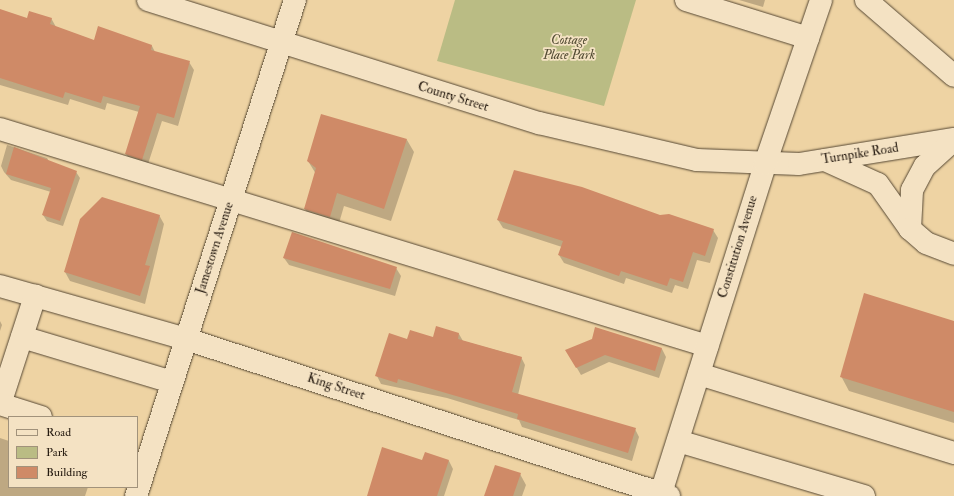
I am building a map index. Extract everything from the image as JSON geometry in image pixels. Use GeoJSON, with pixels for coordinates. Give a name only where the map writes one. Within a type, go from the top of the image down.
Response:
{"type":"FeatureCollection","features":[{"type":"Feature","properties":{"kind":"street","name":"County Street"},"geometry":{"type":"LineString","coordinates":[[148,0],[280,43],[613,143],[697,160],[764,164]]}},
{"type":"Feature","properties":{"kind":"street","name":"Jamestown Avenue"},"geometry":{"type":"LineString","coordinates":[[138,485],[295,0]]}},
{"type":"Feature","properties":{"kind":"street"},"geometry":{"type":"LineString","coordinates":[[686,0],[808,38]]}},
{"type":"Feature","properties":{"kind":"street","name":"Constitution Avenue"},"geometry":{"type":"LineString","coordinates":[[663,495],[678,441],[764,164],[820,0]]}},
{"type":"Feature","properties":{"kind":"street"},"geometry":{"type":"LineString","coordinates":[[866,0],[954,76]]}},
{"type":"Feature","properties":{"kind":"street"},"geometry":{"type":"LineString","coordinates":[[0,129],[708,346]]}},
{"type":"Feature","properties":{"kind":"street"},"geometry":{"type":"LineString","coordinates":[[910,228],[912,190],[924,166],[954,140]]}},
{"type":"Feature","properties":{"kind":"street","name":"Turnpike Road"},"geometry":{"type":"LineString","coordinates":[[764,164],[824,160],[954,140]]}},
{"type":"Feature","properties":{"kind":"street"},"geometry":{"type":"LineString","coordinates":[[824,160],[878,184],[910,228],[926,243],[954,254]]}},
{"type":"Feature","properties":{"kind":"street","name":"King Street"},"geometry":{"type":"LineString","coordinates":[[0,286],[186,339],[663,495]]}},
{"type":"Feature","properties":{"kind":"street"},"geometry":{"type":"LineString","coordinates":[[35,296],[0,404],[38,416]]}},
{"type":"Feature","properties":{"kind":"street"},"geometry":{"type":"LineString","coordinates":[[22,337],[172,382]]}},
{"type":"Feature","properties":{"kind":"street"},"geometry":{"type":"LineString","coordinates":[[699,374],[954,453]]}},
{"type":"Feature","properties":{"kind":"street"},"geometry":{"type":"LineString","coordinates":[[678,441],[864,496]]}},
{"type":"Feature","properties":{"kind":"green space","name":"Cottage Place Park"},"geometry":{"type":"Polygon","coordinates":[[[455,0],[636,0],[604,106],[437,61],[455,0]]]}},
{"type":"Feature","properties":{"kind":"building"},"geometry":{"type":"Polygon","coordinates":[[[0,9],[27,18],[29,11],[52,18],[50,24],[94,40],[98,26],[152,45],[151,50],[190,61],[174,118],[157,113],[142,160],[125,154],[140,106],[103,96],[101,103],[65,92],[63,98],[0,78],[0,9]]]}},
{"type":"Feature","properties":{"kind":"building"},"geometry":{"type":"Polygon","coordinates":[[[321,114],[407,139],[384,209],[337,193],[330,217],[304,209],[316,168],[307,161],[321,114]]]}},
{"type":"Feature","properties":{"kind":"building"},"geometry":{"type":"Polygon","coordinates":[[[14,147],[77,171],[60,221],[42,215],[51,188],[6,174],[14,147]]]}},
{"type":"Feature","properties":{"kind":"building"},"geometry":{"type":"Polygon","coordinates":[[[514,170],[582,187],[660,215],[669,214],[714,229],[705,256],[693,252],[683,282],[670,278],[667,286],[621,271],[619,276],[558,255],[563,241],[497,220],[514,170]]]}},
{"type":"Feature","properties":{"kind":"building"},"geometry":{"type":"Polygon","coordinates":[[[102,197],[160,215],[145,265],[150,266],[140,296],[64,272],[80,219],[102,197]]]}},
{"type":"Feature","properties":{"kind":"building"},"geometry":{"type":"Polygon","coordinates":[[[292,232],[397,267],[390,289],[283,258],[292,232]]]}},
{"type":"Feature","properties":{"kind":"building"},"geometry":{"type":"Polygon","coordinates":[[[864,293],[954,321],[954,412],[840,377],[864,293]]]}},
{"type":"Feature","properties":{"kind":"building"},"geometry":{"type":"Polygon","coordinates":[[[436,326],[459,333],[458,339],[522,357],[512,392],[636,428],[628,453],[517,419],[518,414],[398,379],[397,383],[375,376],[389,333],[407,339],[410,330],[433,337],[436,326]]]}},
{"type":"Feature","properties":{"kind":"building"},"geometry":{"type":"Polygon","coordinates":[[[595,327],[662,348],[655,371],[605,355],[576,368],[565,350],[592,339],[595,327]]]}},
{"type":"Feature","properties":{"kind":"building"},"geometry":{"type":"Polygon","coordinates":[[[382,447],[422,460],[425,452],[449,460],[437,496],[367,496],[382,447]]]}},
{"type":"Feature","properties":{"kind":"building"},"geometry":{"type":"Polygon","coordinates":[[[495,465],[521,473],[513,496],[484,496],[495,465]]]}}]}
